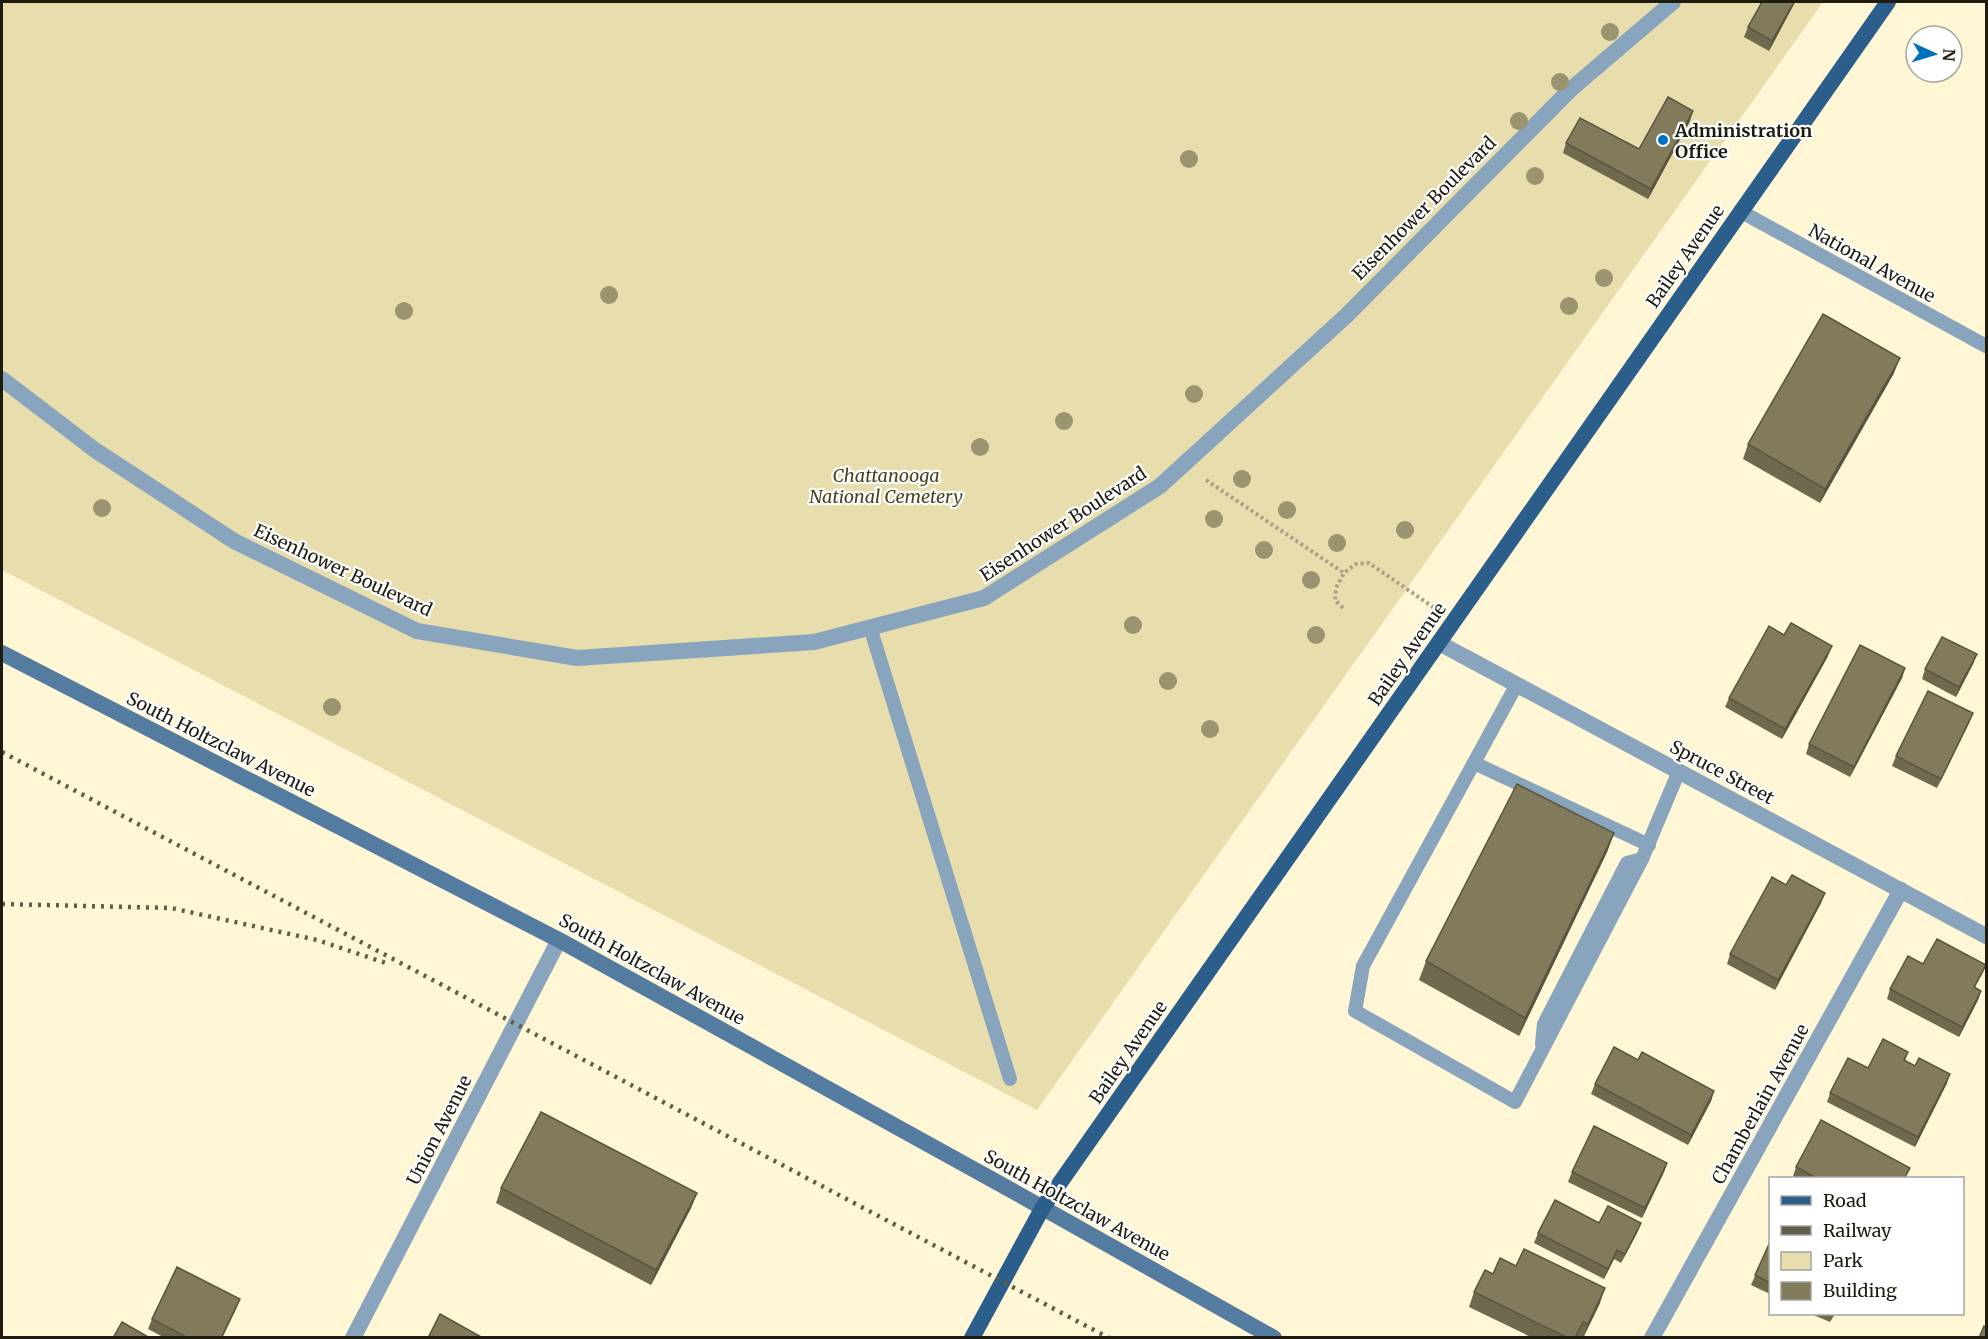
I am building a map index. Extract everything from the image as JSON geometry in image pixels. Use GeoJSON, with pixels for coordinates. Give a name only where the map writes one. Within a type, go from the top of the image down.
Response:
{"type":"FeatureCollection","features":[{"type":"Feature","properties":{"kind":"main road","name":"Bailey Avenue"},"geometry":{"type":"LineString","coordinates":[[972,1338],[1043,1207],[1888,2]]}},
{"type":"Feature","properties":{"kind":"main road","name":"South Holtzclaw Avenue"},"geometry":{"type":"LineString","coordinates":[[2,653],[559,940],[1043,1207],[1274,1338]]}},
{"type":"Feature","properties":{"kind":"street","name":"Eisenhower Boulevard"},"geometry":{"type":"LineString","coordinates":[[2,379],[94,450],[234,541],[417,630],[577,658],[814,642],[984,598],[1160,486],[1347,315],[1570,90],[1673,2]]}},
{"type":"Feature","properties":{"kind":"street","name":"Spruce Street"},"geometry":{"type":"LineString","coordinates":[[1439,643],[1986,936]]}},
{"type":"Feature","properties":{"kind":"street","name":"Chamberlain Avenue"},"geometry":{"type":"LineString","coordinates":[[1652,1338],[1901,890]]}},
{"type":"Feature","properties":{"kind":"street","name":"Union Avenue"},"geometry":{"type":"LineString","coordinates":[[353,1338],[559,940]]}},
{"type":"Feature","properties":{"kind":"lane","name":"National Avenue"},"geometry":{"type":"LineString","coordinates":[[1740,211],[1986,346]]}},
{"type":"Feature","properties":{"kind":"lane"},"geometry":{"type":"LineString","coordinates":[[870,627],[1010,1079]]}},
{"type":"Feature","properties":{"kind":"lane"},"geometry":{"type":"LineString","coordinates":[[1517,684],[1363,966],[1354,1011],[1515,1102],[1642,860],[1679,771]]}},
{"type":"Feature","properties":{"kind":"lane"},"geometry":{"type":"LineString","coordinates":[[1474,763],[1649,845]]}},
{"type":"Feature","properties":{"kind":"path"},"geometry":{"type":"LineString","coordinates":[[1183,464],[1344,573]]}},
{"type":"Feature","properties":{"kind":"path"},"geometry":{"type":"LineString","coordinates":[[1343,608],[1335,600],[1336,588],[1344,573],[1356,564],[1369,563],[1454,621]]}},
{"type":"Feature","properties":{"kind":"green space","name":"Chattanooga National Cemetery"},"geometry":{"type":"Polygon","coordinates":[[[2,2],[1823,2],[1037,1110],[2,570],[2,2]]]}},
{"type":"Feature","properties":{"kind":"building"},"geometry":{"type":"Polygon","coordinates":[[[1762,2],[1794,2],[1772,41],[1748,27],[1762,2]]]}},
{"type":"Feature","properties":{"kind":"building","name":"Administration Office"},"geometry":{"type":"Polygon","coordinates":[[[1668,97],[1693,111],[1651,189],[1566,143],[1580,118],[1639,149],[1668,97]]]}},
{"type":"Feature","properties":{"kind":"building"},"geometry":{"type":"Polygon","coordinates":[[[1823,314],[1900,358],[1825,489],[1748,444],[1823,314]]]}},
{"type":"Feature","properties":{"kind":"building"},"geometry":{"type":"Polygon","coordinates":[[[1791,623],[1832,646],[1785,729],[1729,698],[1769,626],[1784,635],[1791,623]]]}},
{"type":"Feature","properties":{"kind":"building"},"geometry":{"type":"Polygon","coordinates":[[[1942,637],[1977,654],[1959,687],[1925,669],[1942,637]]]}},
{"type":"Feature","properties":{"kind":"building"},"geometry":{"type":"Polygon","coordinates":[[[1860,645],[1905,668],[1854,767],[1809,744],[1860,645]]]}},
{"type":"Feature","properties":{"kind":"building"},"geometry":{"type":"Polygon","coordinates":[[[1928,691],[1973,713],[1941,779],[1896,756],[1928,691]]]}},
{"type":"Feature","properties":{"kind":"building"},"geometry":{"type":"Polygon","coordinates":[[[1517,784],[1614,833],[1525,1018],[1426,961],[1517,784]]]}},
{"type":"Feature","properties":{"kind":"building"},"geometry":{"type":"Polygon","coordinates":[[[1792,875],[1825,893],[1778,980],[1730,954],[1772,877],[1786,885],[1792,875]]]}},
{"type":"Feature","properties":{"kind":"building"},"geometry":{"type":"Polygon","coordinates":[[[1937,939],[1986,965],[1974,987],[1981,991],[1962,1027],[1890,989],[1908,956],[1923,964],[1937,939]]]}},
{"type":"Feature","properties":{"kind":"building"},"geometry":{"type":"Polygon","coordinates":[[[1883,1039],[1908,1052],[1904,1060],[1915,1066],[1919,1058],[1950,1074],[1918,1137],[1830,1093],[1848,1058],[1868,1068],[1883,1039]]]}},
{"type":"Feature","properties":{"kind":"building"},"geometry":{"type":"Polygon","coordinates":[[[1614,1047],[1638,1060],[1642,1052],[1714,1091],[1691,1135],[1595,1084],[1614,1047]]]}},
{"type":"Feature","properties":{"kind":"building"},"geometry":{"type":"Polygon","coordinates":[[[541,1112],[697,1193],[656,1270],[501,1188],[541,1112]]]}},
{"type":"Feature","properties":{"kind":"building"},"geometry":{"type":"Polygon","coordinates":[[[1821,1120],[1910,1168],[1905,1177],[1814,1177],[1796,1167],[1821,1120]]]}},
{"type":"Feature","properties":{"kind":"building"},"geometry":{"type":"Polygon","coordinates":[[[1594,1126],[1667,1163],[1645,1208],[1572,1172],[1594,1126]]]}},
{"type":"Feature","properties":{"kind":"building"},"geometry":{"type":"Polygon","coordinates":[[[1555,1200],[1599,1223],[1608,1206],[1641,1223],[1625,1254],[1617,1250],[1608,1269],[1538,1233],[1555,1200]]]}},
{"type":"Feature","properties":{"kind":"building"},"geometry":{"type":"Polygon","coordinates":[[[1769,1244],[1769,1282],[1755,1275],[1769,1244]]]}},
{"type":"Feature","properties":{"kind":"building"},"geometry":{"type":"Polygon","coordinates":[[[1524,1249],[1605,1288],[1588,1324],[1583,1322],[1575,1338],[1568,1338],[1474,1292],[1485,1270],[1493,1274],[1500,1258],[1516,1266],[1524,1249]]]}},
{"type":"Feature","properties":{"kind":"building"},"geometry":{"type":"Polygon","coordinates":[[[177,1267],[240,1299],[221,1338],[188,1338],[152,1319],[177,1267]]]}},
{"type":"Feature","properties":{"kind":"building"},"geometry":{"type":"Polygon","coordinates":[[[440,1314],[483,1338],[428,1338],[440,1314]]]}},
{"type":"Feature","properties":{"kind":"building"},"geometry":{"type":"Polygon","coordinates":[[[122,1322],[150,1338],[113,1338],[122,1322]]]}},
{"type":"Feature","properties":{"kind":"building"},"geometry":{"type":"Polygon","coordinates":[[[1984,1326],[1986,1338],[1979,1338],[1984,1326]]]}},
{"type":"Feature","properties":{"kind":"railway"},"geometry":{"type":"LineString","coordinates":[[2,752],[1109,1338]]}},
{"type":"Feature","properties":{"kind":"railway"},"geometry":{"type":"LineString","coordinates":[[2,904],[171,908],[317,940],[386,963]]}},
{"type":"Feature","properties":{"kind":"place","name":"Administration Office"},"geometry":{"type":"Point","coordinates":[1663,140]}}]}
